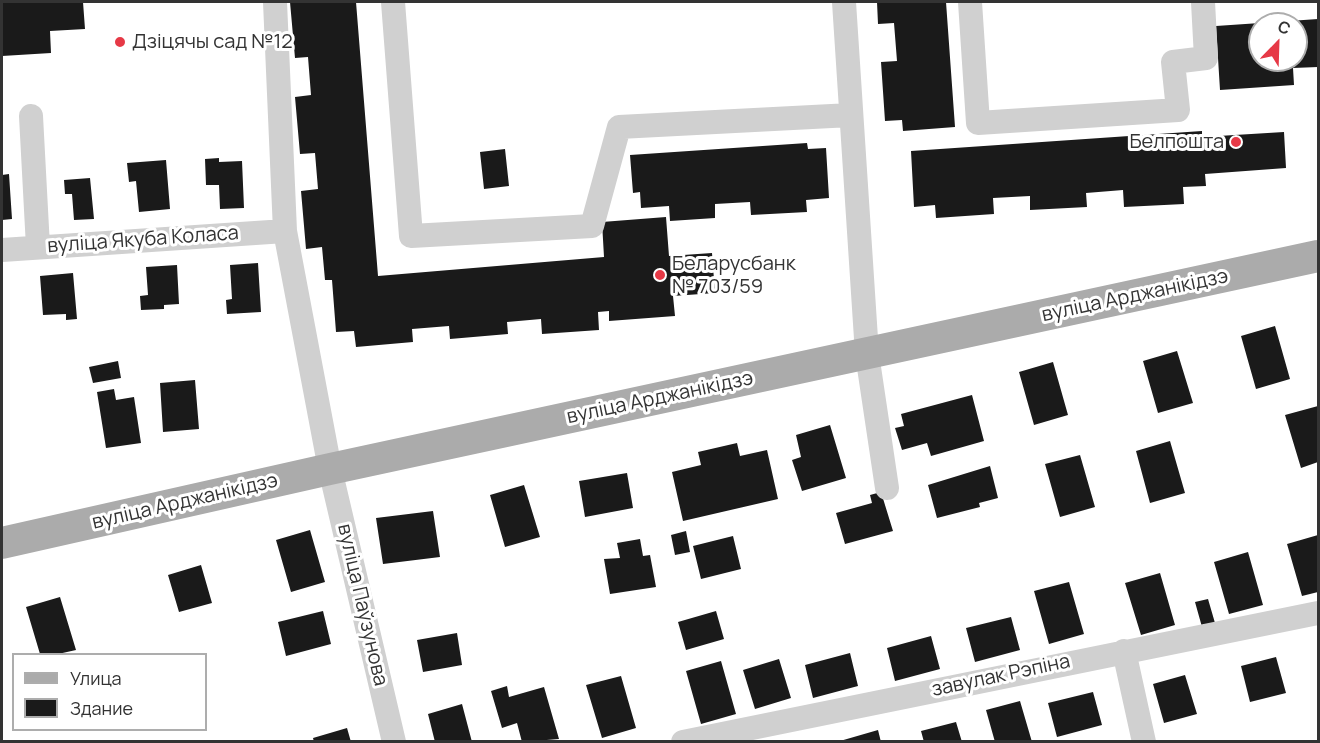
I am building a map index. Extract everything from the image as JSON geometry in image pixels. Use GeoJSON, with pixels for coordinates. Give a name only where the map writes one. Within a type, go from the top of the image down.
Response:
{"type":"FeatureCollection","features":[{"type":"Feature","properties":{"kind":"main road","name":"вуліца Арджанікідзэ"},"geometry":{"type":"LineString","coordinates":[[2,543],[330,469],[1318,256]]}},
{"type":"Feature","properties":{"kind":"street","name":"вуліца Паўзунова"},"geometry":{"type":"LineString","coordinates":[[275,2],[285,231],[330,469],[394,741]]}},
{"type":"Feature","properties":{"kind":"street"},"geometry":{"type":"LineString","coordinates":[[393,2],[411,236],[592,226],[619,127],[851,115]]}},
{"type":"Feature","properties":{"kind":"street"},"geometry":{"type":"LineString","coordinates":[[844,2],[867,354],[887,488]]}},
{"type":"Feature","properties":{"kind":"street"},"geometry":{"type":"LineString","coordinates":[[970,2],[978,123],[1178,110],[1173,62],[1206,58],[1203,2]]}},
{"type":"Feature","properties":{"kind":"street"},"geometry":{"type":"LineString","coordinates":[[32,116],[38,248]]}},
{"type":"Feature","properties":{"kind":"street","name":"вуліца Якуба Коласа"},"geometry":{"type":"LineString","coordinates":[[2,250],[285,231]]}},
{"type":"Feature","properties":{"kind":"street","name":"завулак Рэпіна"},"geometry":{"type":"LineString","coordinates":[[683,741],[1318,613]]}},
{"type":"Feature","properties":{"kind":"street"},"geometry":{"type":"LineString","coordinates":[[1124,651],[1144,741]]}},
{"type":"Feature","properties":{"kind":"building"},"geometry":{"type":"Polygon","coordinates":[[[2,2],[83,2],[85,29],[50,31],[51,53],[2,56],[2,2]]]}},
{"type":"Feature","properties":{"kind":"building"},"geometry":{"type":"Polygon","coordinates":[[[290,2],[356,2],[378,276],[604,257],[602,222],[666,217],[669,256],[712,253],[715,293],[673,296],[675,316],[609,321],[609,311],[598,312],[599,330],[542,334],[541,319],[507,322],[508,334],[450,339],[449,326],[412,329],[413,342],[356,347],[354,331],[336,332],[332,280],[325,280],[322,247],[306,249],[301,191],[318,189],[315,153],[300,154],[295,97],[311,95],[308,57],[295,58],[290,2]]]}},
{"type":"Feature","properties":{"kind":"building"},"geometry":{"type":"Polygon","coordinates":[[[877,2],[946,2],[955,127],[903,131],[902,120],[885,121],[881,62],[897,61],[894,23],[878,24],[877,2]]]}},
{"type":"Feature","properties":{"kind":"building"},"geometry":{"type":"Polygon","coordinates":[[[1318,19],[1318,67],[1308,67],[1308,20],[1318,19]]]}},
{"type":"Feature","properties":{"kind":"building"},"geometry":{"type":"Polygon","coordinates":[[[1248,24],[1248,72],[1293,72],[1294,85],[1220,90],[1216,26],[1248,24]]]}},
{"type":"Feature","properties":{"kind":"building"},"geometry":{"type":"Polygon","coordinates":[[[1202,131],[1202,137],[1284,132],[1286,168],[1205,174],[1206,186],[1183,187],[1184,204],[1124,207],[1123,190],[1086,193],[1087,207],[1030,210],[1030,196],[993,198],[994,214],[936,218],[935,205],[914,207],[911,151],[1202,131]]]}},
{"type":"Feature","properties":{"kind":"building"},"geometry":{"type":"Polygon","coordinates":[[[807,143],[808,149],[826,148],[829,198],[806,200],[807,212],[751,215],[750,202],[715,204],[715,218],[670,221],[669,206],[641,208],[640,192],[633,193],[630,155],[807,143]]]}},
{"type":"Feature","properties":{"kind":"building"},"geometry":{"type":"Polygon","coordinates":[[[505,149],[509,186],[484,189],[480,152],[505,149]]]}},
{"type":"Feature","properties":{"kind":"building"},"geometry":{"type":"Polygon","coordinates":[[[219,158],[219,162],[242,161],[244,208],[220,209],[219,185],[206,185],[205,159],[219,158]]]}},
{"type":"Feature","properties":{"kind":"building"},"geometry":{"type":"Polygon","coordinates":[[[166,160],[170,209],[139,212],[136,181],[129,182],[127,163],[166,160]]]}},
{"type":"Feature","properties":{"kind":"building"},"geometry":{"type":"Polygon","coordinates":[[[9,174],[12,219],[2,220],[2,175],[9,174]]]}},
{"type":"Feature","properties":{"kind":"building"},"geometry":{"type":"Polygon","coordinates":[[[90,178],[94,219],[74,220],[72,194],[65,194],[64,180],[90,178]]]}},
{"type":"Feature","properties":{"kind":"building"},"geometry":{"type":"Polygon","coordinates":[[[258,263],[261,312],[227,314],[226,300],[232,299],[230,265],[258,263]]]}},
{"type":"Feature","properties":{"kind":"building"},"geometry":{"type":"Polygon","coordinates":[[[177,265],[179,304],[164,305],[164,309],[141,310],[140,296],[148,295],[146,267],[177,265]]]}},
{"type":"Feature","properties":{"kind":"building"},"geometry":{"type":"Polygon","coordinates":[[[73,273],[77,319],[66,320],[66,314],[43,315],[40,276],[73,273]]]}},
{"type":"Feature","properties":{"kind":"building"},"geometry":{"type":"Polygon","coordinates":[[[1275,326],[1290,379],[1256,389],[1241,336],[1275,326]]]}},
{"type":"Feature","properties":{"kind":"building"},"geometry":{"type":"Polygon","coordinates":[[[1177,351],[1193,403],[1158,413],[1143,361],[1177,351]]]}},
{"type":"Feature","properties":{"kind":"building"},"geometry":{"type":"Polygon","coordinates":[[[118,361],[121,378],[93,383],[89,367],[118,361]]]}},
{"type":"Feature","properties":{"kind":"building"},"geometry":{"type":"Polygon","coordinates":[[[1053,362],[1068,415],[1034,425],[1019,372],[1053,362]]]}},
{"type":"Feature","properties":{"kind":"building"},"geometry":{"type":"Polygon","coordinates":[[[195,380],[199,429],[163,432],[160,383],[195,380]]]}},
{"type":"Feature","properties":{"kind":"building"},"geometry":{"type":"Polygon","coordinates":[[[114,389],[116,400],[134,397],[141,443],[106,448],[97,392],[114,389]]]}},
{"type":"Feature","properties":{"kind":"building"},"geometry":{"type":"Polygon","coordinates":[[[972,395],[984,441],[931,456],[927,443],[902,450],[895,428],[904,426],[901,414],[972,395]]]}},
{"type":"Feature","properties":{"kind":"building"},"geometry":{"type":"Polygon","coordinates":[[[1318,406],[1318,462],[1301,468],[1285,415],[1318,406]]]}},
{"type":"Feature","properties":{"kind":"building"},"geometry":{"type":"Polygon","coordinates":[[[830,425],[846,478],[802,491],[792,460],[801,457],[796,435],[830,425]]]}},
{"type":"Feature","properties":{"kind":"building"},"geometry":{"type":"Polygon","coordinates":[[[1170,441],[1185,493],[1150,503],[1136,451],[1170,441]]]}},
{"type":"Feature","properties":{"kind":"building"},"geometry":{"type":"Polygon","coordinates":[[[737,443],[740,456],[767,450],[778,499],[683,521],[672,472],[701,465],[698,452],[737,443]]]}},
{"type":"Feature","properties":{"kind":"building"},"geometry":{"type":"Polygon","coordinates":[[[1080,455],[1095,507],[1060,517],[1045,464],[1080,455]]]}},
{"type":"Feature","properties":{"kind":"building"},"geometry":{"type":"Polygon","coordinates":[[[990,466],[998,498],[979,503],[980,507],[937,518],[928,485],[990,466]]]}},
{"type":"Feature","properties":{"kind":"building"},"geometry":{"type":"Polygon","coordinates":[[[627,473],[633,508],[585,517],[579,481],[627,473]]]}},
{"type":"Feature","properties":{"kind":"building"},"geometry":{"type":"Polygon","coordinates":[[[524,485],[540,537],[505,547],[490,495],[524,485]]]}},
{"type":"Feature","properties":{"kind":"building"},"geometry":{"type":"Polygon","coordinates":[[[881,492],[893,531],[845,544],[836,513],[872,503],[870,495],[881,492]]]}},
{"type":"Feature","properties":{"kind":"building"},"geometry":{"type":"Polygon","coordinates":[[[433,511],[440,557],[383,564],[376,518],[433,511]]]}},
{"type":"Feature","properties":{"kind":"building"},"geometry":{"type":"Polygon","coordinates":[[[310,530],[325,582],[291,592],[276,540],[310,530]]]}},
{"type":"Feature","properties":{"kind":"building"},"geometry":{"type":"Polygon","coordinates":[[[686,531],[690,552],[675,555],[671,535],[686,531]]]}},
{"type":"Feature","properties":{"kind":"building"},"geometry":{"type":"Polygon","coordinates":[[[1318,535],[1318,592],[1302,596],[1287,544],[1318,535]]]}},
{"type":"Feature","properties":{"kind":"building"},"geometry":{"type":"Polygon","coordinates":[[[733,536],[741,569],[701,579],[693,546],[733,536]]]}},
{"type":"Feature","properties":{"kind":"building"},"geometry":{"type":"Polygon","coordinates":[[[640,539],[643,556],[650,555],[656,587],[610,594],[604,559],[620,558],[617,543],[640,539]]]}},
{"type":"Feature","properties":{"kind":"building"},"geometry":{"type":"Polygon","coordinates":[[[1248,552],[1263,605],[1229,614],[1214,562],[1248,552]]]}},
{"type":"Feature","properties":{"kind":"building"},"geometry":{"type":"Polygon","coordinates":[[[201,565],[212,603],[179,612],[168,575],[201,565]]]}},
{"type":"Feature","properties":{"kind":"building"},"geometry":{"type":"Polygon","coordinates":[[[1160,573],[1175,625],[1141,635],[1125,583],[1160,573]]]}},
{"type":"Feature","properties":{"kind":"building"},"geometry":{"type":"Polygon","coordinates":[[[1069,582],[1084,634],[1049,644],[1034,591],[1069,582]]]}},
{"type":"Feature","properties":{"kind":"building"},"geometry":{"type":"Polygon","coordinates":[[[60,597],[76,650],[62,653],[40,653],[26,607],[60,597]]]}},
{"type":"Feature","properties":{"kind":"building"},"geometry":{"type":"Polygon","coordinates":[[[1208,599],[1215,623],[1202,627],[1195,602],[1208,599]]]}},
{"type":"Feature","properties":{"kind":"building"},"geometry":{"type":"Polygon","coordinates":[[[323,611],[331,644],[286,656],[278,622],[323,611]]]}},
{"type":"Feature","properties":{"kind":"building"},"geometry":{"type":"Polygon","coordinates":[[[716,611],[724,639],[686,650],[678,622],[716,611]]]}},
{"type":"Feature","properties":{"kind":"building"},"geometry":{"type":"Polygon","coordinates":[[[1011,617],[1020,650],[975,662],[966,628],[1011,617]]]}},
{"type":"Feature","properties":{"kind":"building"},"geometry":{"type":"Polygon","coordinates":[[[457,633],[462,665],[423,672],[417,640],[457,633]]]}},
{"type":"Feature","properties":{"kind":"building"},"geometry":{"type":"Polygon","coordinates":[[[931,636],[940,669],[895,681],[887,648],[931,636]]]}},
{"type":"Feature","properties":{"kind":"building"},"geometry":{"type":"Polygon","coordinates":[[[850,653],[858,686],[813,698],[805,665],[850,653]]]}},
{"type":"Feature","properties":{"kind":"building"},"geometry":{"type":"Polygon","coordinates":[[[1276,657],[1286,693],[1250,702],[1241,666],[1276,657]]]}},
{"type":"Feature","properties":{"kind":"building"},"geometry":{"type":"Polygon","coordinates":[[[779,659],[791,698],[755,709],[743,670],[779,659]]]}},
{"type":"Feature","properties":{"kind":"building"},"geometry":{"type":"Polygon","coordinates":[[[721,661],[736,714],[701,724],[686,671],[721,661]]]}},
{"type":"Feature","properties":{"kind":"building"},"geometry":{"type":"Polygon","coordinates":[[[1185,675],[1197,714],[1164,723],[1153,684],[1185,675]]]}},
{"type":"Feature","properties":{"kind":"building"},"geometry":{"type":"Polygon","coordinates":[[[621,676],[636,728],[602,738],[586,685],[621,676]]]}},
{"type":"Feature","properties":{"kind":"building"},"geometry":{"type":"Polygon","coordinates":[[[507,686],[509,697],[544,687],[559,739],[522,742],[517,723],[502,728],[491,691],[507,686]]]}},
{"type":"Feature","properties":{"kind":"building"},"geometry":{"type":"Polygon","coordinates":[[[1093,692],[1102,725],[1057,737],[1048,703],[1093,692]]]}},
{"type":"Feature","properties":{"kind":"building"},"geometry":{"type":"Polygon","coordinates":[[[1020,701],[1032,742],[995,742],[986,710],[1020,701]]]}},
{"type":"Feature","properties":{"kind":"building"},"geometry":{"type":"Polygon","coordinates":[[[462,704],[472,742],[435,742],[428,714],[462,704]]]}},
{"type":"Feature","properties":{"kind":"building"},"geometry":{"type":"Polygon","coordinates":[[[956,722],[962,742],[924,742],[921,731],[956,722]]]}},
{"type":"Feature","properties":{"kind":"building"},"geometry":{"type":"Polygon","coordinates":[[[347,728],[351,742],[314,742],[313,738],[347,728]]]}},
{"type":"Feature","properties":{"kind":"building"},"geometry":{"type":"Polygon","coordinates":[[[878,730],[881,742],[840,742],[840,741],[878,730]]]}},
{"type":"Feature","properties":{"kind":"place","name":"Дзіцячы сад №12"},"geometry":{"type":"Point","coordinates":[120,42]}},
{"type":"Feature","properties":{"kind":"place","name":"Белпошта"},"geometry":{"type":"Point","coordinates":[1236,142]}},
{"type":"Feature","properties":{"kind":"place","name":"Беларусбанк № 703/59"},"geometry":{"type":"Point","coordinates":[660,275]}}]}
